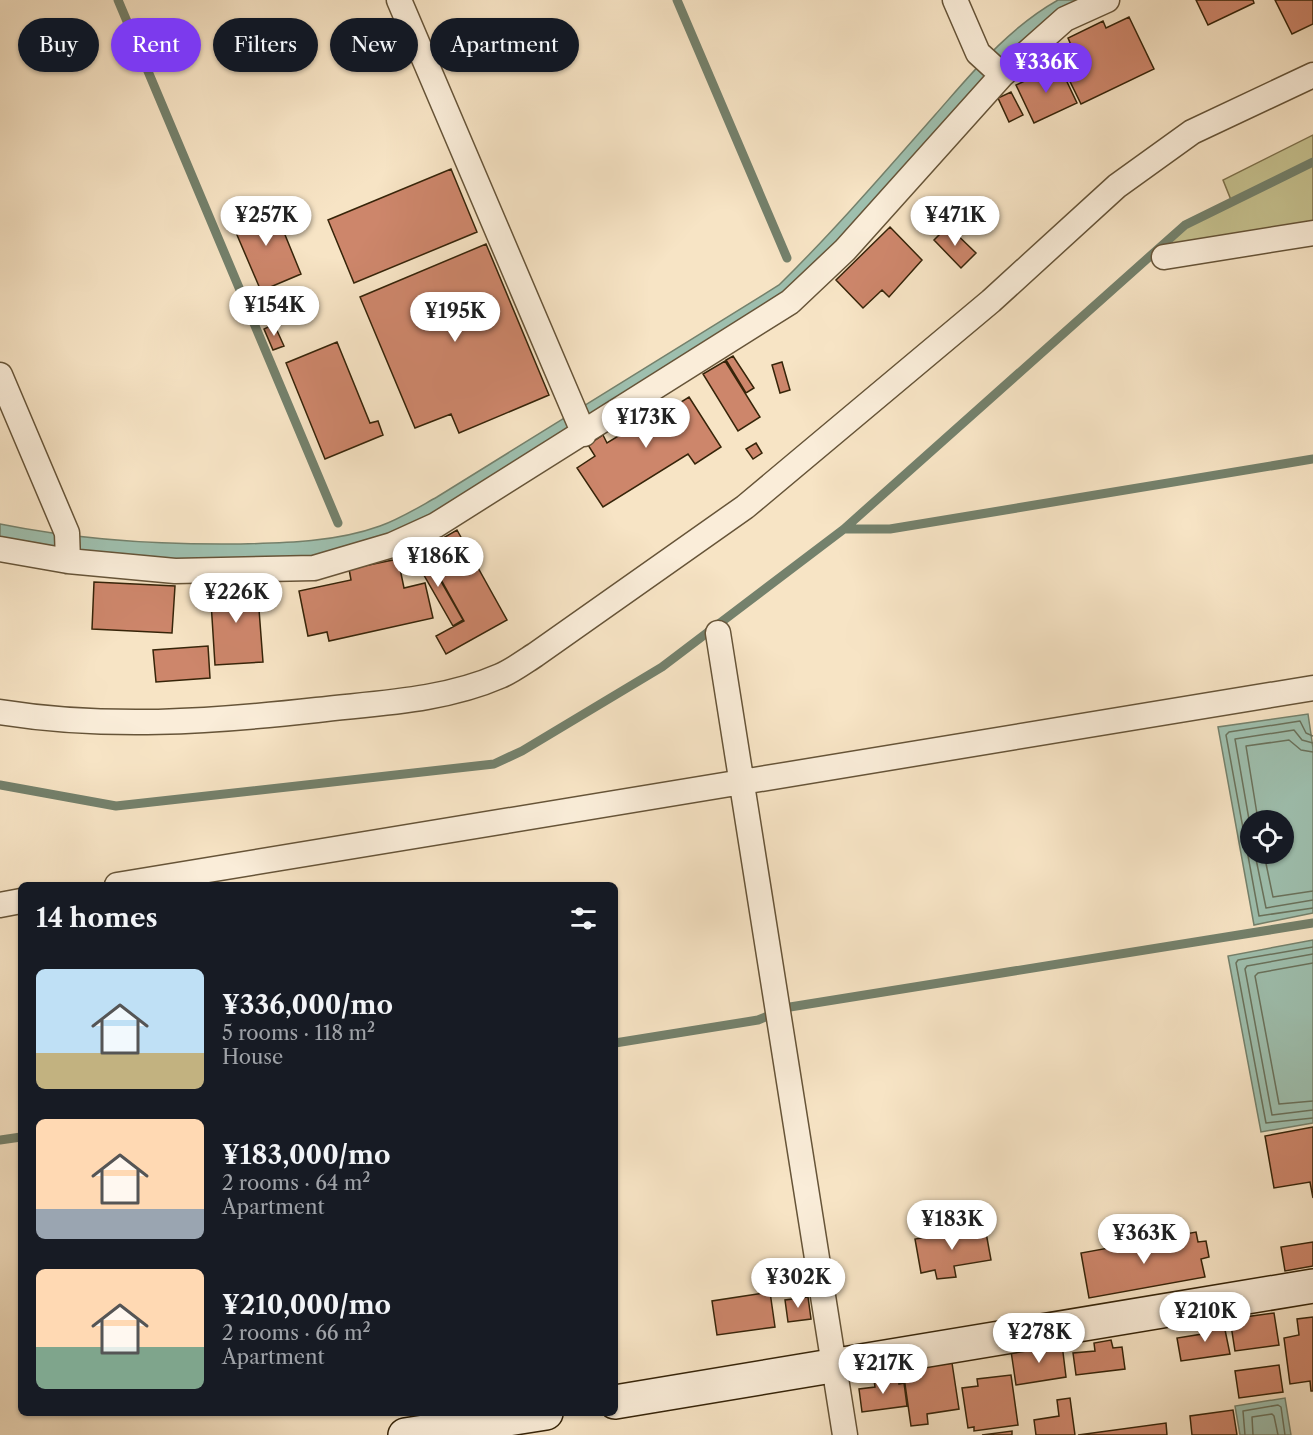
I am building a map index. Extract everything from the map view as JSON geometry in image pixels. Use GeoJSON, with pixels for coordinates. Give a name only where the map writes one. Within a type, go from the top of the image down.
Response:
{"type":"FeatureCollection","features":[{"type":"Feature","properties":{"kind":"street"},"geometry":{"type":"LineString","coordinates":[[399,0],[580,423]]}},
{"type":"Feature","properties":{"kind":"street"},"geometry":{"type":"LineString","coordinates":[[955,0],[978,53],[1000,73]]}},
{"type":"Feature","properties":{"kind":"street"},"geometry":{"type":"LineString","coordinates":[[0,549],[68,549],[175,571],[314,568],[392,545],[436,525],[580,423],[789,302],[845,250],[1000,73],[1065,20],[1107,0]]}},
{"type":"Feature","properties":{"kind":"street"},"geometry":{"type":"LineString","coordinates":[[0,712],[102,724],[237,719],[400,701],[454,690],[500,676],[535,656],[745,507],[991,301],[1117,186],[1192,132],[1313,75]]}},
{"type":"Feature","properties":{"kind":"street"},"geometry":{"type":"LineString","coordinates":[[1164,257],[1313,233]]}},
{"type":"Feature","properties":{"kind":"street"},"geometry":{"type":"LineString","coordinates":[[0,375],[68,549]]}},
{"type":"Feature","properties":{"kind":"street"},"geometry":{"type":"LineString","coordinates":[[718,633],[845,1435]]}},
{"type":"Feature","properties":{"kind":"street"},"geometry":{"type":"LineString","coordinates":[[135,882],[1313,688]]}},
{"type":"Feature","properties":{"kind":"street"},"geometry":{"type":"LineString","coordinates":[[0,905],[18,902]]}},
{"type":"Feature","properties":{"kind":"street"},"geometry":{"type":"LineString","coordinates":[[618,1402],[834,1368],[1313,1286]]}},
{"type":"Feature","properties":{"kind":"street"},"geometry":{"type":"LineString","coordinates":[[405,1435],[527,1416]]}},
{"type":"Feature","properties":{"kind":"shaded area"},"geometry":{"type":"Polygon","coordinates":[[[1313,135],[1313,225],[1155,251],[1185,225],[1231,200],[1223,180],[1313,135]]]}},
{"type":"Feature","properties":{"kind":"water"},"geometry":{"type":"Polygon","coordinates":[[[1058,0],[1088,0],[804,280],[445,509],[350,548],[317,555],[278,559],[198,561],[158,559],[78,551],[0,539],[0,524],[89,538],[149,542],[257,544],[293,542],[363,531],[402,516],[437,497],[779,285],[839,223],[992,52],[1023,24],[1058,0]]]}},
{"type":"Feature","properties":{"kind":"water"},"geometry":{"type":"Polygon","coordinates":[[[1308,714],[1313,748],[1313,913],[1254,925],[1243,864],[1294,864],[1294,810],[1240,810],[1240,848],[1218,727],[1308,714]]]}},
{"type":"Feature","properties":{"kind":"water"},"geometry":{"type":"Polygon","coordinates":[[[1313,940],[1313,1123],[1261,1132],[1228,956],[1313,940]]]}},
{"type":"Feature","properties":{"kind":"water"},"geometry":{"type":"Polygon","coordinates":[[[1285,1398],[1291,1435],[1240,1435],[1235,1406],[1285,1398]]]}},
{"type":"Feature","properties":{"kind":"building"},"geometry":{"type":"Polygon","coordinates":[[[1196,0],[1253,0],[1254,3],[1208,25],[1196,0]]]}},
{"type":"Feature","properties":{"kind":"building"},"geometry":{"type":"Polygon","coordinates":[[[1275,0],[1313,0],[1313,24],[1292,34],[1275,0]]]}},
{"type":"Feature","properties":{"kind":"building"},"geometry":{"type":"Polygon","coordinates":[[[1129,17],[1154,69],[1081,104],[1059,59],[1074,52],[1068,38],[1103,21],[1106,28],[1129,17]]]}},
{"type":"Feature","properties":{"kind":"building"},"geometry":{"type":"Polygon","coordinates":[[[1059,65],[1077,103],[1034,123],[1016,85],[1059,65]]]}},
{"type":"Feature","properties":{"kind":"building"},"geometry":{"type":"Polygon","coordinates":[[[1011,92],[1023,115],[1009,122],[998,98],[1011,92]]]}},
{"type":"Feature","properties":{"kind":"building"},"geometry":{"type":"Polygon","coordinates":[[[451,169],[477,232],[354,283],[328,220],[451,169]]]}},
{"type":"Feature","properties":{"kind":"building"},"geometry":{"type":"Polygon","coordinates":[[[272,203],[301,274],[261,291],[231,221],[272,203]]]}},
{"type":"Feature","properties":{"kind":"building"},"geometry":{"type":"Polygon","coordinates":[[[948,226],[976,253],[961,268],[934,240],[948,226]]]}},
{"type":"Feature","properties":{"kind":"building"},"geometry":{"type":"Polygon","coordinates":[[[890,227],[922,260],[889,297],[882,290],[863,308],[836,280],[890,227]]]}},
{"type":"Feature","properties":{"kind":"building"},"geometry":{"type":"Polygon","coordinates":[[[486,244],[549,395],[459,433],[451,414],[415,428],[360,297],[486,244]]]}},
{"type":"Feature","properties":{"kind":"building"},"geometry":{"type":"Polygon","coordinates":[[[274,324],[284,346],[273,350],[264,329],[274,324]]]}},
{"type":"Feature","properties":{"kind":"building"},"geometry":{"type":"Polygon","coordinates":[[[337,342],[370,423],[378,421],[383,435],[325,459],[286,363],[337,342]]]}},
{"type":"Feature","properties":{"kind":"building"},"geometry":{"type":"Polygon","coordinates":[[[733,356],[754,388],[746,393],[726,360],[733,356]]]}},
{"type":"Feature","properties":{"kind":"building"},"geometry":{"type":"Polygon","coordinates":[[[725,361],[760,417],[738,431],[703,374],[725,361]]]}},
{"type":"Feature","properties":{"kind":"building"},"geometry":{"type":"Polygon","coordinates":[[[782,362],[790,390],[780,393],[772,365],[782,362]]]}},
{"type":"Feature","properties":{"kind":"building"},"geometry":{"type":"Polygon","coordinates":[[[689,397],[721,447],[695,464],[688,454],[603,507],[577,468],[595,456],[588,445],[603,435],[607,443],[625,432],[619,422],[650,402],[659,416],[689,397]]]}},
{"type":"Feature","properties":{"kind":"building"},"geometry":{"type":"Polygon","coordinates":[[[756,443],[762,453],[753,459],[746,449],[756,443]]]}},
{"type":"Feature","properties":{"kind":"building"},"geometry":{"type":"Polygon","coordinates":[[[457,530],[507,620],[446,654],[436,636],[464,621],[424,549],[457,530]]]}},
{"type":"Feature","properties":{"kind":"building"},"geometry":{"type":"Polygon","coordinates":[[[423,550],[463,620],[453,626],[413,556],[423,550]]]}},
{"type":"Feature","properties":{"kind":"building"},"geometry":{"type":"Polygon","coordinates":[[[398,559],[404,588],[425,583],[433,618],[329,641],[327,632],[308,636],[299,591],[351,580],[349,569],[398,559]]]}},
{"type":"Feature","properties":{"kind":"building"},"geometry":{"type":"Polygon","coordinates":[[[94,582],[175,586],[172,633],[92,629],[94,582]]]}},
{"type":"Feature","properties":{"kind":"building"},"geometry":{"type":"Polygon","coordinates":[[[277,582],[277,590],[266,591],[265,583],[277,582]]]}},
{"type":"Feature","properties":{"kind":"building"},"geometry":{"type":"Polygon","coordinates":[[[257,583],[263,662],[215,665],[210,586],[257,583]]]}},
{"type":"Feature","properties":{"kind":"building"},"geometry":{"type":"Polygon","coordinates":[[[208,646],[210,678],[156,682],[153,650],[208,646]]]}},
{"type":"Feature","properties":{"kind":"building"},"geometry":{"type":"Polygon","coordinates":[[[1313,1127],[1313,1198],[1310,1182],[1274,1188],[1265,1136],[1313,1127]]]}},
{"type":"Feature","properties":{"kind":"building"},"geometry":{"type":"Polygon","coordinates":[[[985,1227],[991,1260],[954,1266],[956,1277],[937,1279],[935,1270],[921,1273],[915,1239],[985,1227]]]}},
{"type":"Feature","properties":{"kind":"building"},"geometry":{"type":"Polygon","coordinates":[[[1196,1232],[1198,1242],[1206,1241],[1209,1257],[1201,1259],[1205,1277],[1089,1298],[1081,1253],[1196,1232]]]}},
{"type":"Feature","properties":{"kind":"building"},"geometry":{"type":"Polygon","coordinates":[[[1313,1242],[1313,1266],[1285,1271],[1281,1247],[1313,1242]]]}},
{"type":"Feature","properties":{"kind":"building"},"geometry":{"type":"Polygon","coordinates":[[[770,1292],[775,1327],[717,1335],[712,1301],[770,1292]]]}},
{"type":"Feature","properties":{"kind":"building"},"geometry":{"type":"Polygon","coordinates":[[[808,1297],[811,1319],[788,1322],[785,1300],[808,1297]]]}},
{"type":"Feature","properties":{"kind":"building"},"geometry":{"type":"Polygon","coordinates":[[[1274,1313],[1279,1345],[1235,1351],[1230,1319],[1274,1313]]]}},
{"type":"Feature","properties":{"kind":"building"},"geometry":{"type":"Polygon","coordinates":[[[1313,1317],[1313,1391],[1311,1391],[1310,1381],[1290,1384],[1284,1338],[1299,1335],[1297,1319],[1313,1317]]]}},
{"type":"Feature","properties":{"kind":"building"},"geometry":{"type":"Polygon","coordinates":[[[1223,1320],[1230,1354],[1181,1361],[1177,1338],[1202,1334],[1201,1323],[1223,1320]]]}},
{"type":"Feature","properties":{"kind":"building"},"geometry":{"type":"Polygon","coordinates":[[[1111,1340],[1113,1348],[1122,1347],[1125,1369],[1076,1375],[1073,1353],[1095,1351],[1094,1343],[1111,1340]]]}},
{"type":"Feature","properties":{"kind":"building"},"geometry":{"type":"Polygon","coordinates":[[[1062,1344],[1066,1377],[1016,1385],[1011,1351],[1062,1344]]]}},
{"type":"Feature","properties":{"kind":"building"},"geometry":{"type":"Polygon","coordinates":[[[952,1363],[959,1409],[927,1414],[928,1424],[911,1426],[903,1370],[952,1363]]]}},
{"type":"Feature","properties":{"kind":"building"},"geometry":{"type":"Polygon","coordinates":[[[1279,1365],[1283,1392],[1239,1398],[1235,1371],[1279,1365]]]}},
{"type":"Feature","properties":{"kind":"building"},"geometry":{"type":"Polygon","coordinates":[[[1011,1375],[1018,1425],[974,1431],[974,1427],[968,1428],[962,1388],[978,1386],[977,1379],[1011,1375]]]}},
{"type":"Feature","properties":{"kind":"building"},"geometry":{"type":"Polygon","coordinates":[[[898,1377],[899,1384],[904,1383],[907,1406],[862,1412],[859,1389],[875,1387],[874,1380],[898,1377]]]}},
{"type":"Feature","properties":{"kind":"building"},"geometry":{"type":"Polygon","coordinates":[[[1070,1398],[1075,1435],[1036,1435],[1034,1420],[1059,1416],[1057,1400],[1070,1398]]]}},
{"type":"Feature","properties":{"kind":"building"},"geometry":{"type":"Polygon","coordinates":[[[1233,1410],[1237,1435],[1192,1435],[1190,1416],[1233,1410]]]}},
{"type":"Feature","properties":{"kind":"building"},"geometry":{"type":"Polygon","coordinates":[[[1166,1423],[1167,1435],[1078,1435],[1166,1423]]]}},
{"type":"Feature","properties":{"kind":"building"},"geometry":{"type":"Polygon","coordinates":[[[1012,1431],[1012,1435],[982,1435],[1012,1431]]]}},
{"type":"Feature","properties":{"kind":"waterway"},"geometry":{"type":"LineString","coordinates":[[118,0],[338,523]]}},
{"type":"Feature","properties":{"kind":"waterway"},"geometry":{"type":"LineString","coordinates":[[677,0],[787,258]]}},
{"type":"Feature","properties":{"kind":"waterway"},"geometry":{"type":"LineString","coordinates":[[0,785],[116,806],[494,764],[522,751],[662,667],[844,529],[1185,225],[1313,162]]}},
{"type":"Feature","properties":{"kind":"waterway"},"geometry":{"type":"LineString","coordinates":[[844,529],[890,529],[1313,459]]}},
{"type":"Feature","properties":{"kind":"waterway"},"geometry":{"type":"LineString","coordinates":[[618,1043],[758,1020],[790,1007],[1313,923]]}},
{"type":"Feature","properties":{"kind":"waterway"},"geometry":{"type":"LineString","coordinates":[[0,1140],[18,1137]]}}]}
